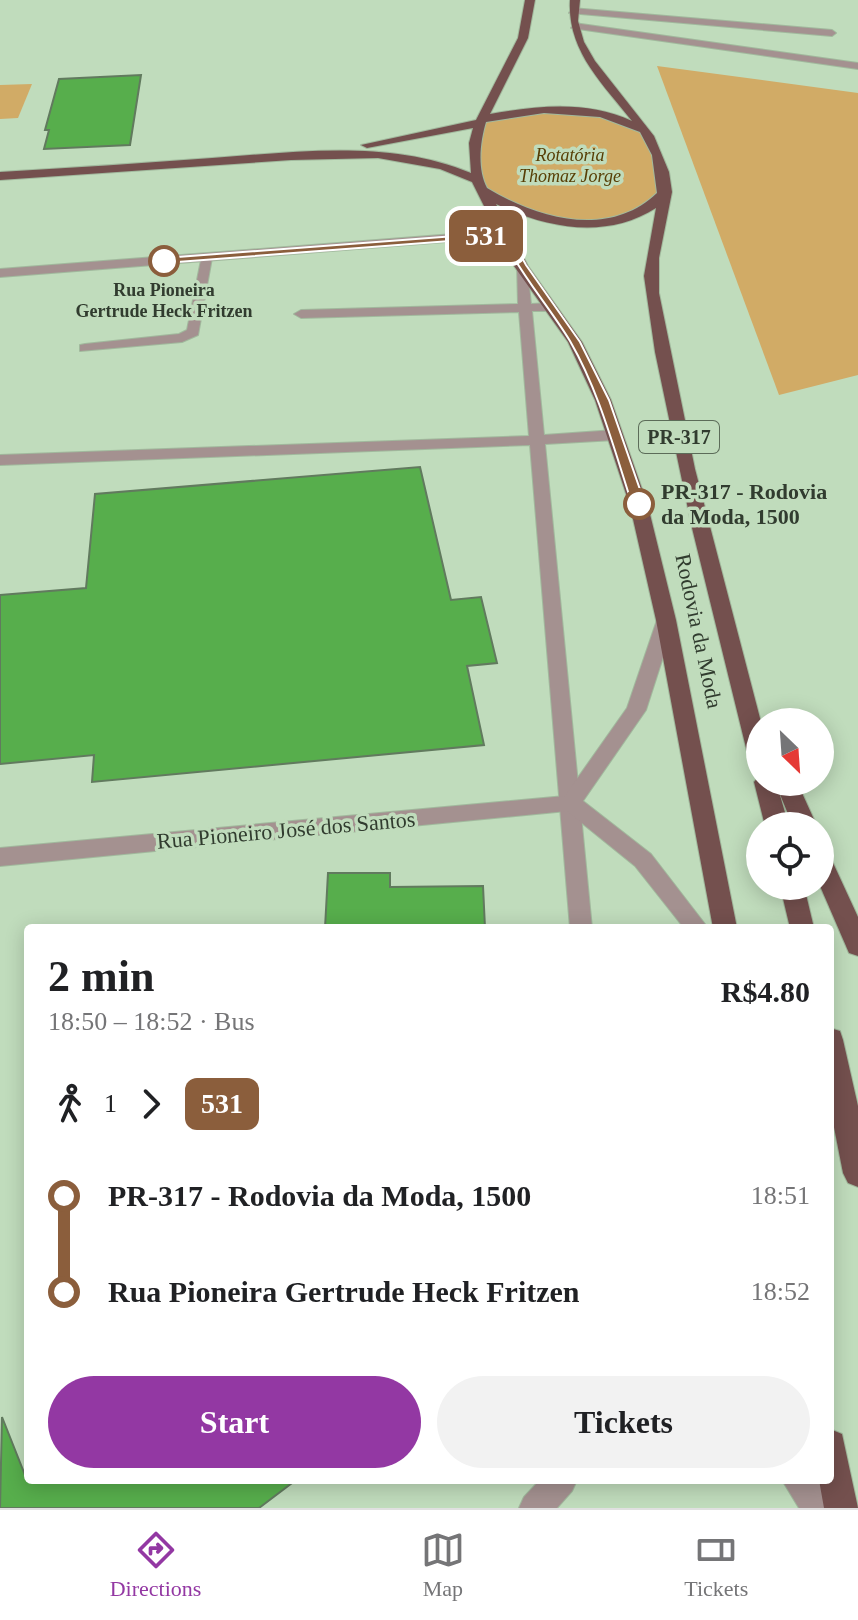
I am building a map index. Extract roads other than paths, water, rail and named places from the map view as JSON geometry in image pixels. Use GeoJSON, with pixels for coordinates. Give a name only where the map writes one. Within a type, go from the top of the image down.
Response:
{"type":"FeatureCollection","features":[{"type":"Feature","properties":{"kind":"highway","name":"PR-317"},"geometry":{"type":"LineString","coordinates":[[480,185],[475,143],[482,121],[523,38],[530,0]]}},
{"type":"Feature","properties":{"kind":"highway","name":"PR-317"},"geometry":{"type":"LineString","coordinates":[[573,5],[579,45],[645,131],[658,155],[666,192]]}},
{"type":"Feature","properties":{"kind":"highway"},"geometry":{"type":"LineString","coordinates":[[291,156],[391,141],[537,109],[571,108],[619,117],[645,131]]}},
{"type":"Feature","properties":{"kind":"highway"},"geometry":{"type":"LineString","coordinates":[[0,176],[291,156],[378,154],[444,166],[480,185],[503,205],[534,218],[564,222],[624,218],[647,209],[666,192]]}},
{"type":"Feature","properties":{"kind":"highway","name":"Rodovia da Moda"},"geometry":{"type":"LineString","coordinates":[[480,185],[521,266],[575,342],[603,400],[639,506],[666,620],[724,924]]}},
{"type":"Feature","properties":{"kind":"highway","name":"Rodovia da Moda"},"geometry":{"type":"LineString","coordinates":[[666,192],[651,282],[668,392],[747,708]]}},
{"type":"Feature","properties":{"kind":"highway"},"geometry":{"type":"LineString","coordinates":[[739,678],[753,708]]}},
{"type":"Feature","properties":{"kind":"highway"},"geometry":{"type":"LineString","coordinates":[[834,891],[858,945]]}},
{"type":"Feature","properties":{"kind":"highway"},"geometry":{"type":"LineString","coordinates":[[795,900],[801,924]]}},
{"type":"Feature","properties":{"kind":"highway"},"geometry":{"type":"LineString","coordinates":[[834,1059],[858,1173]]}},
{"type":"Feature","properties":{"kind":"highway"},"geometry":{"type":"LineString","coordinates":[[834,1469],[841,1508]]}},
{"type":"Feature","properties":{"kind":"street"},"geometry":{"type":"LineString","coordinates":[[573,5],[832,33]]}},
{"type":"Feature","properties":{"kind":"street"},"geometry":{"type":"LineString","coordinates":[[574,26],[674,37],[795,59],[858,66]]}},
{"type":"Feature","properties":{"kind":"street"},"geometry":{"type":"LineString","coordinates":[[0,273],[505,234]]}},
{"type":"Feature","properties":{"kind":"street"},"geometry":{"type":"LineString","coordinates":[[85,348],[182,338],[193,332],[206,258]]}},
{"type":"Feature","properties":{"kind":"street"},"geometry":{"type":"LineString","coordinates":[[521,266],[581,924]]}},
{"type":"Feature","properties":{"kind":"street"},"geometry":{"type":"LineString","coordinates":[[301,314],[550,307]]}},
{"type":"Feature","properties":{"kind":"street"},"geometry":{"type":"LineString","coordinates":[[0,460],[537,441],[615,435]]}},
{"type":"Feature","properties":{"kind":"street"},"geometry":{"type":"LineString","coordinates":[[571,803],[636,710],[666,620]]}},
{"type":"Feature","properties":{"kind":"street"},"geometry":{"type":"LineString","coordinates":[[571,803],[643,860],[694,924]]}},
{"type":"Feature","properties":{"kind":"street","name":"Rua Pioneiro José dos Santos"},"geometry":{"type":"LineString","coordinates":[[0,857],[571,803]]}},
{"type":"Feature","properties":{"kind":"street"},"geometry":{"type":"LineString","coordinates":[[535,1508],[557,1484]]}},
{"type":"Feature","properties":{"kind":"street"},"geometry":{"type":"LineString","coordinates":[[801,1484],[818,1508]]}},
{"type":"Feature","properties":{"kind":"place","name":"Rua Pioneira Gertrude Heck Fritzen"},"geometry":{"type":"Point","coordinates":[164,261]}},
{"type":"Feature","properties":{"kind":"place","name":"PR-317 - Rodovia da Moda, 1500"},"geometry":{"type":"Point","coordinates":[639,504]}},
{"type":"Feature","properties":{"kind":"park label","name":"Rotatória Thomaz Jorge"},"geometry":{"type":"Point","coordinates":[570,165]}}]}
